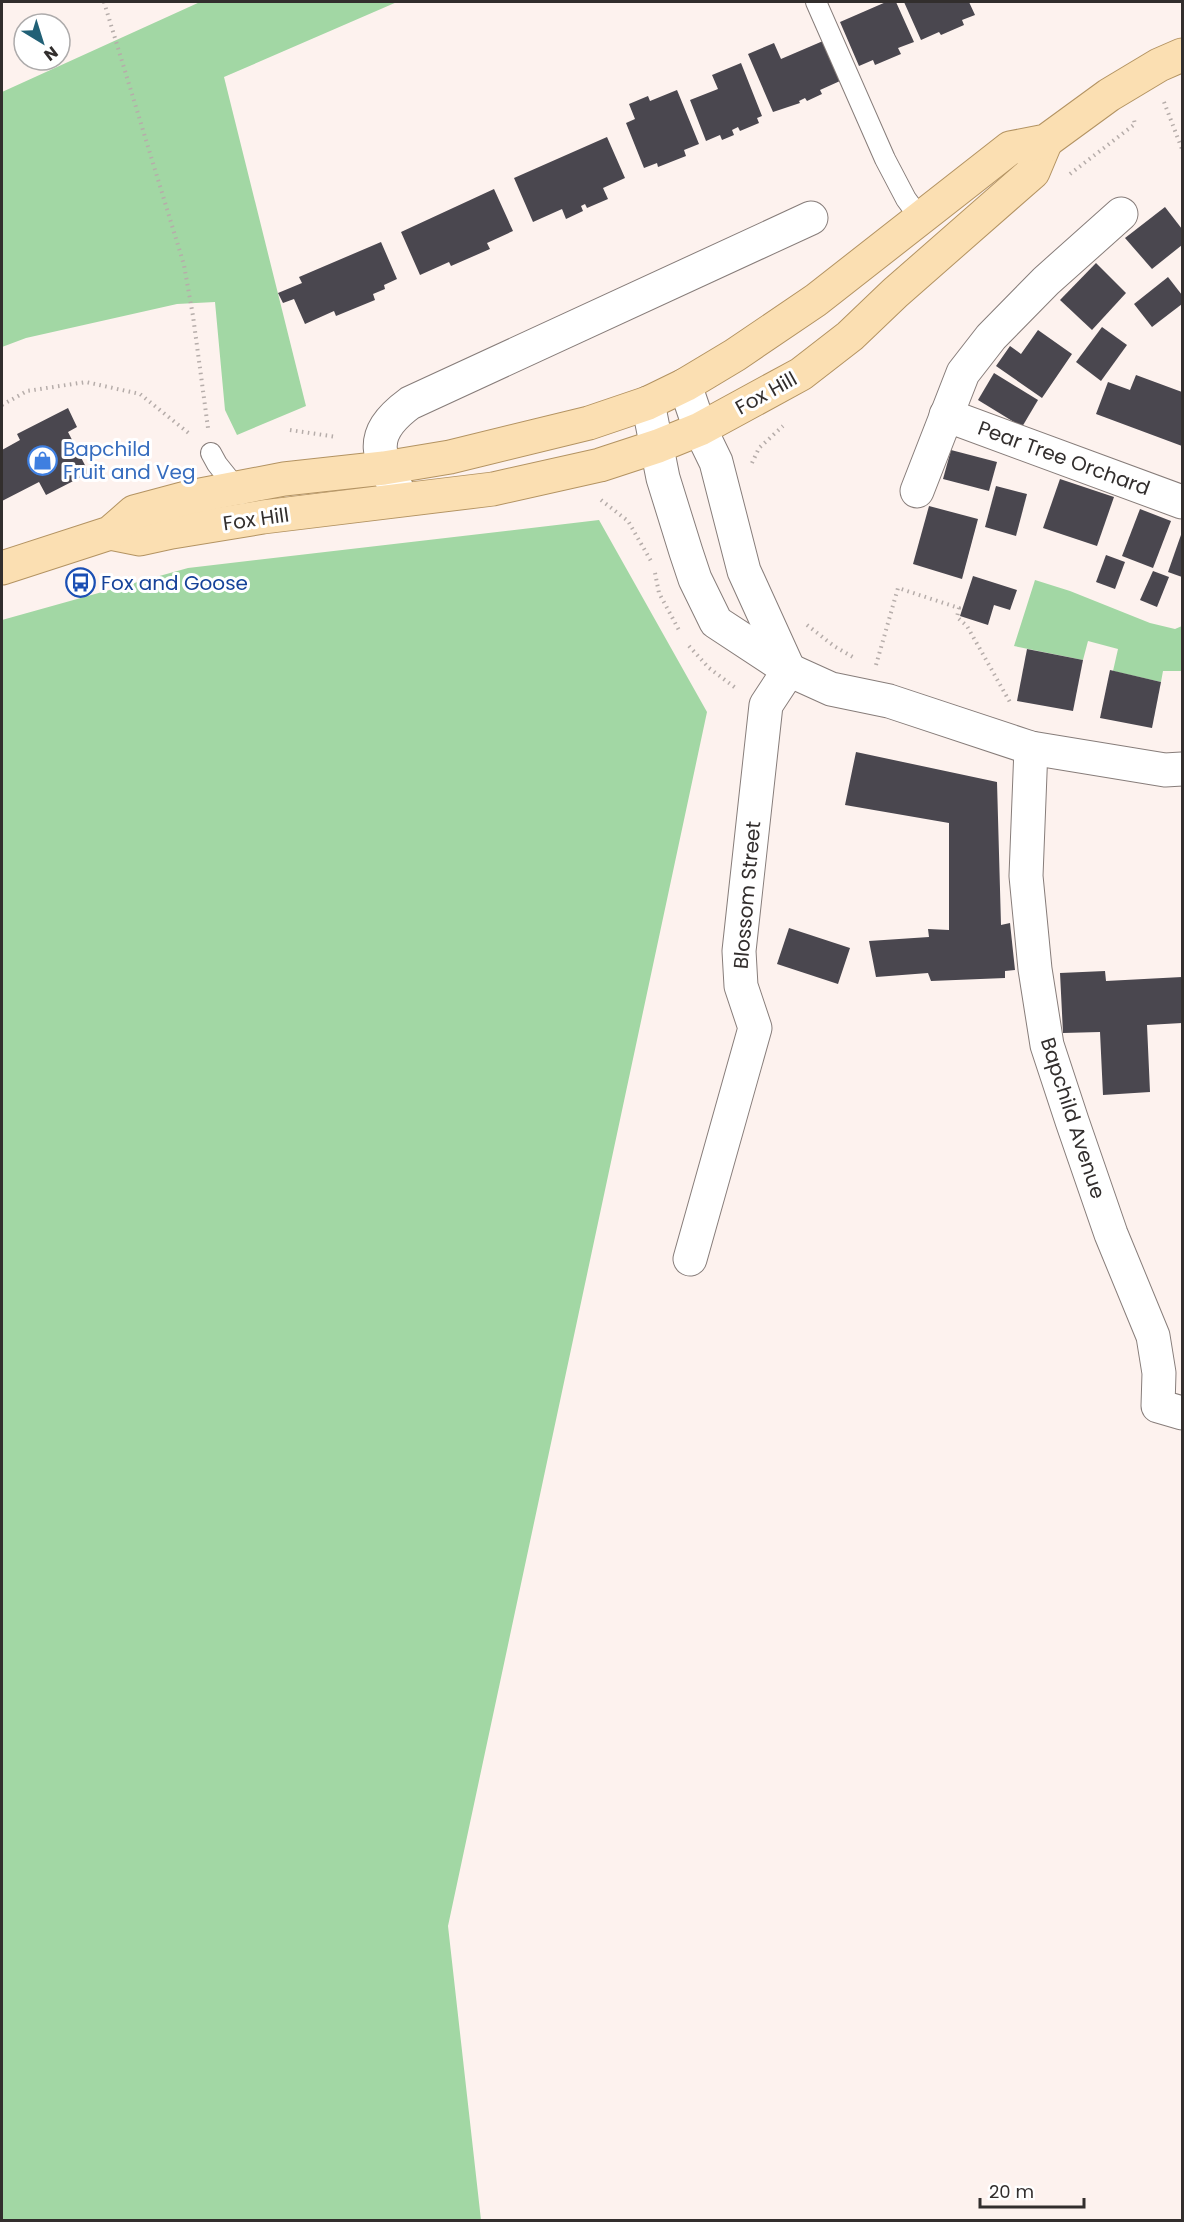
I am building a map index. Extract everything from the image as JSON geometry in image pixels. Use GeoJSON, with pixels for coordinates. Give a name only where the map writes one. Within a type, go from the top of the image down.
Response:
{"type":"FeatureCollection","features":[{"type":"Feature","properties":{"kind":"main road","name":"Fox Hill"},"geometry":{"type":"LineString","coordinates":[[2,568],[110,533],[134,512],[190,496],[284,478],[384,468],[485,449],[589,423],[648,403],[685,385],[735,355],[816,300],[1010,148],[1046,141],[1109,95],[1163,64]]}},
{"type":"Feature","properties":{"kind":"main road","name":"Fox Hill"},"geometry":{"type":"LineString","coordinates":[[110,533],[140,539],[263,518],[493,489],[600,465],[700,429],[801,374],[849,336],[1033,172],[1046,141]]}},
{"type":"Feature","properties":{"kind":"street"},"geometry":{"type":"LineString","coordinates":[[917,491],[963,372],[991,337],[1046,281],[1121,214]]}},
{"type":"Feature","properties":{"kind":"street"},"geometry":{"type":"LineString","coordinates":[[403,499],[384,468],[379,440],[387,424],[410,403],[811,218]]}},
{"type":"Feature","properties":{"kind":"street"},"geometry":{"type":"LineString","coordinates":[[685,385],[700,429],[716,462],[744,571],[789,670]]}},
{"type":"Feature","properties":{"kind":"street"},"geometry":{"type":"LineString","coordinates":[[648,403],[663,478],[695,579],[716,622],[789,670],[831,689],[889,701],[1031,748],[1165,770],[1182,769]]}},
{"type":"Feature","properties":{"kind":"street","name":"Pear Tree Orchard"},"geometry":{"type":"LineString","coordinates":[[946,415],[1182,502]]}},
{"type":"Feature","properties":{"kind":"street","name":"Blossom Street"},"geometry":{"type":"LineString","coordinates":[[690,1259],[755,1029],[741,986],[739,951],[766,705],[789,670]]}},
{"type":"Feature","properties":{"kind":"street","name":"Bapchild Avenue"},"geometry":{"type":"LineString","coordinates":[[1031,748],[1026,876],[1035,969],[1047,1045],[1111,1234],[1153,1336],[1159,1373],[1170,1410]]}},
{"type":"Feature","properties":{"kind":"lane"},"geometry":{"type":"LineString","coordinates":[[816,2],[885,159],[906,199],[920,218]]}},
{"type":"Feature","properties":{"kind":"lane"},"geometry":{"type":"LineString","coordinates":[[211,453],[235,488],[263,518]]}},
{"type":"Feature","properties":{"kind":"path"},"geometry":{"type":"LineString","coordinates":[[104,2],[184,265],[193,315],[211,453]]}},
{"type":"Feature","properties":{"kind":"path"},"geometry":{"type":"LineString","coordinates":[[1163,64],[1166,105],[1182,149]]}},
{"type":"Feature","properties":{"kind":"path"},"geometry":{"type":"LineString","coordinates":[[2,405],[27,391],[86,382],[140,394],[211,453]]}},
{"type":"Feature","properties":{"kind":"path"},"geometry":{"type":"LineString","coordinates":[[597,496],[628,521],[652,563],[659,593],[693,652],[709,668],[740,691],[766,705]]}},
{"type":"Feature","properties":{"kind":"path"},"geometry":{"type":"LineString","coordinates":[[875,668],[898,588],[959,608],[957,617],[967,626],[1014,710]]}},
{"type":"Feature","properties":{"kind":"green space"},"geometry":{"type":"Polygon","coordinates":[[[200,2],[397,2],[224,77],[306,406],[237,435],[225,410],[215,302],[177,304],[26,338],[2,347],[2,92],[46,72],[72,72],[72,60],[200,2]]]}},
{"type":"Feature","properties":{"kind":"green space"},"geometry":{"type":"Polygon","coordinates":[[[599,520],[707,712],[448,1926],[481,2220],[2,2220],[2,620],[188,568],[599,520]]]}},
{"type":"Feature","properties":{"kind":"green space"},"geometry":{"type":"Polygon","coordinates":[[[1035,580],[1070,591],[1150,623],[1175,629],[1182,626],[1182,671],[1163,671],[1161,682],[1113,671],[1118,649],[1088,641],[1083,660],[1014,646],[1035,580]]]}},
{"type":"Feature","properties":{"kind":"building"},"geometry":{"type":"Polygon","coordinates":[[[886,2],[896,2],[914,42],[898,48],[901,54],[875,65],[873,60],[859,66],[840,22],[886,2]]]}},
{"type":"Feature","properties":{"kind":"building"},"geometry":{"type":"Polygon","coordinates":[[[904,2],[969,2],[975,15],[962,20],[964,25],[941,35],[939,32],[921,40],[904,2]]]}},
{"type":"Feature","properties":{"kind":"building"},"geometry":{"type":"Polygon","coordinates":[[[823,41],[840,81],[820,90],[822,94],[807,101],[805,98],[799,101],[800,103],[773,112],[748,54],[774,43],[781,59],[823,41]]]}},
{"type":"Feature","properties":{"kind":"building"},"geometry":{"type":"Polygon","coordinates":[[[741,63],[762,116],[757,118],[759,123],[740,131],[738,127],[732,130],[734,135],[722,140],[720,135],[706,141],[690,100],[718,89],[712,75],[741,63]]]}},
{"type":"Feature","properties":{"kind":"building"},"geometry":{"type":"Polygon","coordinates":[[[677,90],[699,144],[684,150],[686,156],[658,167],[657,163],[644,168],[626,123],[635,119],[629,104],[648,96],[650,101],[677,90]]]}},
{"type":"Feature","properties":{"kind":"building"},"geometry":{"type":"Polygon","coordinates":[[[607,137],[625,178],[603,188],[608,199],[587,208],[585,204],[581,206],[583,211],[566,219],[562,209],[533,222],[514,178],[607,137]]]}},
{"type":"Feature","properties":{"kind":"building"},"geometry":{"type":"Polygon","coordinates":[[[494,189],[513,231],[487,243],[490,249],[451,266],[449,262],[420,275],[401,232],[494,189]]]}},
{"type":"Feature","properties":{"kind":"building"},"geometry":{"type":"Polygon","coordinates":[[[1165,207],[1182,229],[1182,245],[1152,269],[1125,238],[1165,207]]]}},
{"type":"Feature","properties":{"kind":"building"},"geometry":{"type":"Polygon","coordinates":[[[381,242],[397,279],[384,285],[385,289],[373,294],[375,300],[336,316],[334,311],[305,324],[294,299],[283,303],[278,293],[302,283],[299,277],[381,242]]]}},
{"type":"Feature","properties":{"kind":"building"},"geometry":{"type":"Polygon","coordinates":[[[1096,263],[1126,293],[1092,330],[1060,300],[1096,263]]]}},
{"type":"Feature","properties":{"kind":"building"},"geometry":{"type":"Polygon","coordinates":[[[1168,277],[1182,295],[1182,304],[1152,327],[1134,304],[1168,277]]]}},
{"type":"Feature","properties":{"kind":"building"},"geometry":{"type":"Polygon","coordinates":[[[1102,327],[1127,345],[1101,381],[1076,362],[1102,327]]]}},
{"type":"Feature","properties":{"kind":"building"},"geometry":{"type":"Polygon","coordinates":[[[1038,330],[1072,354],[1042,398],[996,366],[1010,346],[1021,354],[1038,330]]]}},
{"type":"Feature","properties":{"kind":"building"},"geometry":{"type":"Polygon","coordinates":[[[994,373],[1038,400],[1022,427],[978,400],[994,373]]]}},
{"type":"Feature","properties":{"kind":"building"},"geometry":{"type":"Polygon","coordinates":[[[1136,375],[1182,392],[1182,446],[1096,414],[1108,382],[1130,390],[1136,375]]]}},
{"type":"Feature","properties":{"kind":"building","name":"Bapchild Fruit and Veg"},"geometry":{"type":"Polygon","coordinates":[[[68,408],[77,427],[68,432],[89,473],[46,495],[39,482],[2,501],[2,450],[20,440],[17,434],[68,408]]]}},
{"type":"Feature","properties":{"kind":"building"},"geometry":{"type":"Polygon","coordinates":[[[951,450],[997,462],[989,491],[943,479],[951,450]]]}},
{"type":"Feature","properties":{"kind":"building"},"geometry":{"type":"Polygon","coordinates":[[[1060,479],[1114,497],[1097,546],[1043,528],[1060,479]]]}},
{"type":"Feature","properties":{"kind":"building"},"geometry":{"type":"Polygon","coordinates":[[[996,486],[1027,494],[1016,536],[985,527],[996,486]]]}},
{"type":"Feature","properties":{"kind":"building"},"geometry":{"type":"Polygon","coordinates":[[[929,506],[978,519],[962,579],[913,564],[929,506]]]}},
{"type":"Feature","properties":{"kind":"building"},"geometry":{"type":"Polygon","coordinates":[[[1140,509],[1171,521],[1153,568],[1122,556],[1140,509]]]}},
{"type":"Feature","properties":{"kind":"building"},"geometry":{"type":"Polygon","coordinates":[[[1182,532],[1182,577],[1168,572],[1182,532]]]}},
{"type":"Feature","properties":{"kind":"building"},"geometry":{"type":"Polygon","coordinates":[[[1106,555],[1125,562],[1115,589],[1096,582],[1106,555]]]}},
{"type":"Feature","properties":{"kind":"building"},"geometry":{"type":"Polygon","coordinates":[[[1153,571],[1169,577],[1157,607],[1140,600],[1153,571]]]}},
{"type":"Feature","properties":{"kind":"building"},"geometry":{"type":"Polygon","coordinates":[[[973,576],[1017,590],[1010,610],[994,605],[988,625],[960,616],[973,576]]]}},
{"type":"Feature","properties":{"kind":"building"},"geometry":{"type":"Polygon","coordinates":[[[1027,649],[1083,660],[1073,711],[1017,701],[1027,649]]]}},
{"type":"Feature","properties":{"kind":"building"},"geometry":{"type":"Polygon","coordinates":[[[1110,670],[1161,682],[1152,728],[1100,718],[1110,670]]]}},
{"type":"Feature","properties":{"kind":"building"},"geometry":{"type":"Polygon","coordinates":[[[856,752],[997,782],[1001,925],[1010,923],[1015,970],[1005,971],[1005,978],[931,981],[928,973],[876,977],[869,941],[929,937],[928,929],[949,930],[949,823],[845,805],[856,752]]]}},
{"type":"Feature","properties":{"kind":"building"},"geometry":{"type":"Polygon","coordinates":[[[789,928],[850,948],[838,984],[777,964],[789,928]]]}},
{"type":"Feature","properties":{"kind":"building"},"geometry":{"type":"Polygon","coordinates":[[[1105,971],[1106,981],[1182,977],[1182,1023],[1147,1025],[1150,1092],[1103,1095],[1100,1032],[1063,1033],[1060,973],[1105,971]]]}},
{"type":"Feature","properties":{"kind":"place","name":"Bapchild Fruit and Veg"},"geometry":{"type":"Point","coordinates":[42,461]}},
{"type":"Feature","properties":{"kind":"place","name":"Fox and Goose"},"geometry":{"type":"Point","coordinates":[80,583]}}]}
